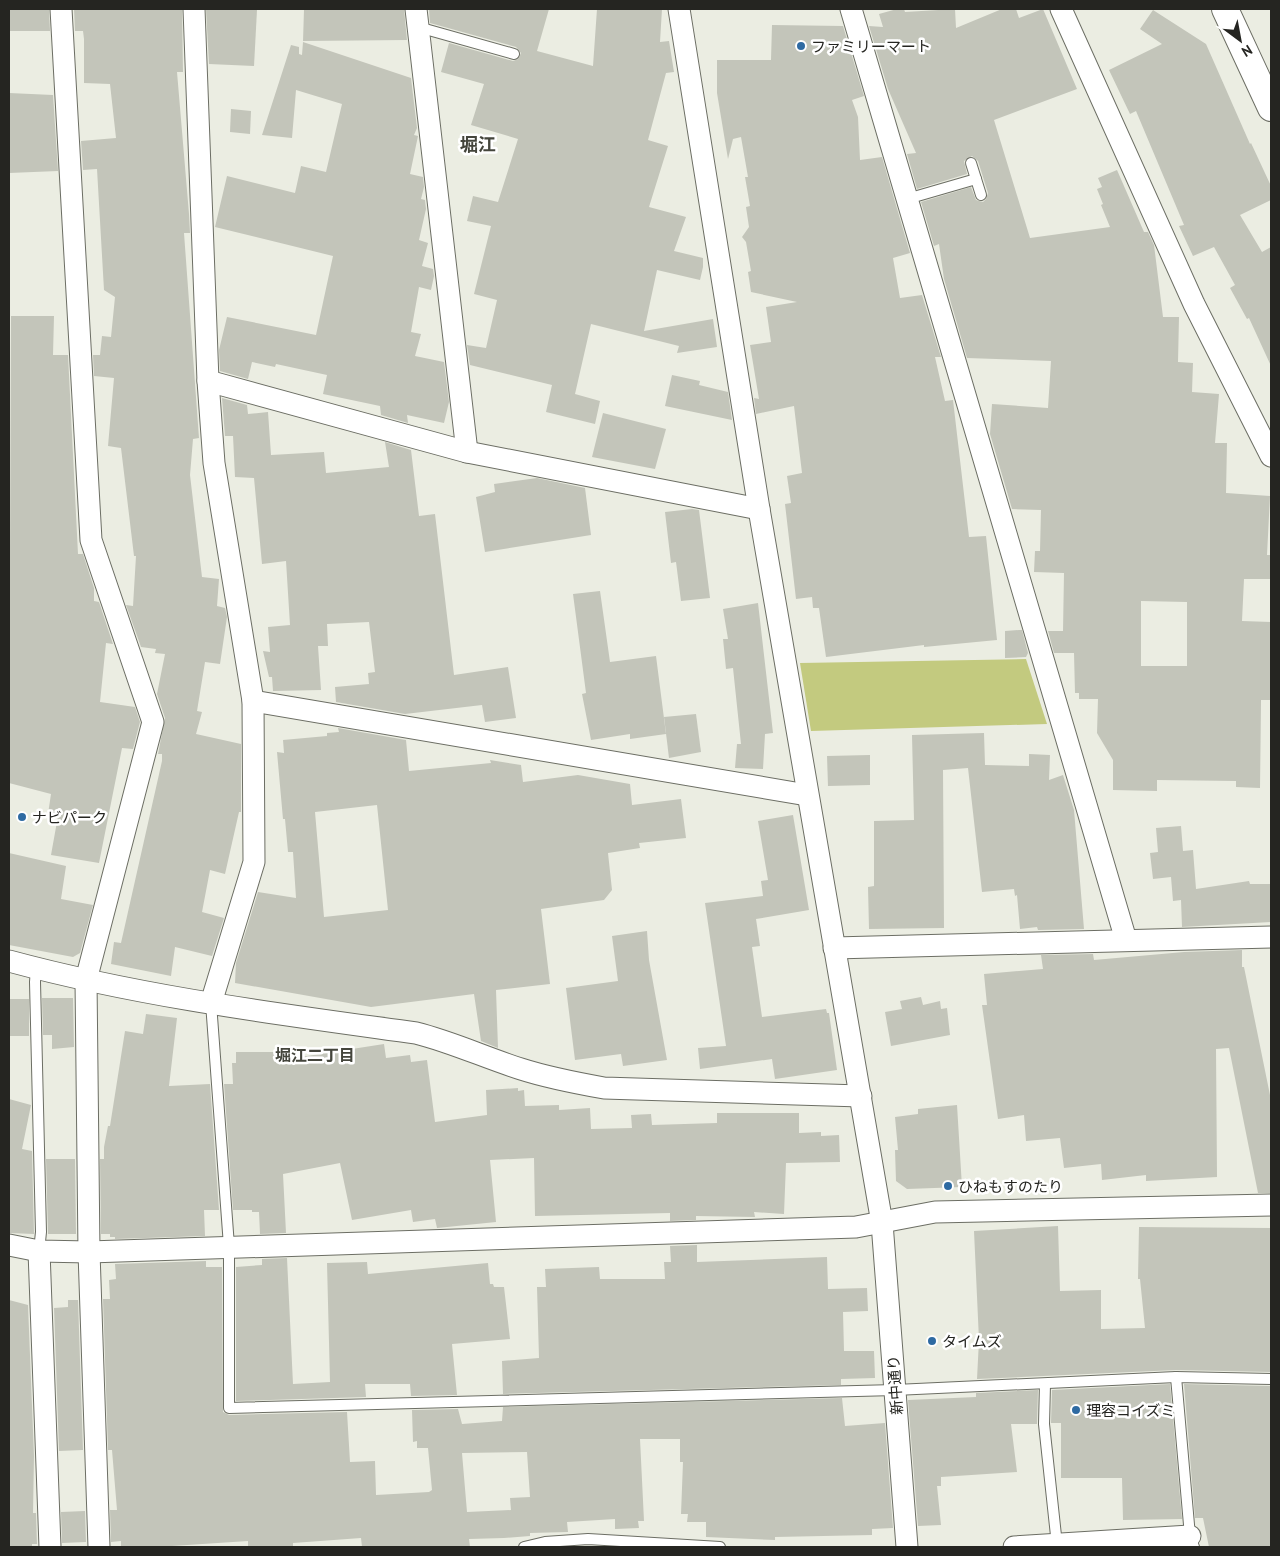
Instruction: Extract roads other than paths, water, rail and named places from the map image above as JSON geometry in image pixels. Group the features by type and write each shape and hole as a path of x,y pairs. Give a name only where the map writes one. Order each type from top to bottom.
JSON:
{"street":[{"path":"61,9 91,540 153,722 86,980 89,1252 99,1547"},
{"path":"194,9 208,381 214,463 253,700 254,862 212,1003"},
{"name":"新中通り","path":"680,9 759,509 882,1223 907,1547"},
{"path":"851,9 1126,940"},
{"path":"1061,9 1104,99 1194,304 1271,456"},
{"path":"1225,9 1271,108"},
{"path":"417,18 467,452"},
{"path":"208,381 467,452 759,509"},
{"path":"253,700 807,795"},
{"path":"834,948 1271,937"},
{"path":"9,961 86,980 212,1003 416,1033 439,1039 521,1069 571,1082 604,1088 861,1096"},
{"path":"9,1245 39,1251 89,1252 229,1246 426,1242 856,1227 935,1212 1271,1205"},
{"path":"39,1251 50,1547"},
{"path":"1014,1547 1192,1542"}],"lane":[{"path":"417,18 514,54"},
{"path":"971,164 981,195"},
{"path":"907,199 976,179"},
{"path":"36,968 41,1232 39,1251"},
{"path":"212,1003 229,1246 229,1408 895,1390 1176,1377 1271,1379"},
{"path":"1176,1377 1192,1542"},
{"path":"1046,1384 1044,1424 1057,1545"},
{"path":"524,1547 545,1542 588,1539 720,1547"}],"place":[{"name":"ファミリーマート","path":"801,46"},
{"name":"ナビパーク","path":"22,817"},
{"name":"ひねもすのたり","path":"948,1186"},
{"name":"タイムズ","path":"932,1341"},
{"name":"理容コイズミ","path":"1076,1410"}],"district":[{"name":"堀江","path":"478,144"},
{"name":"堀江二丁目","path":"315,1055"}]}
